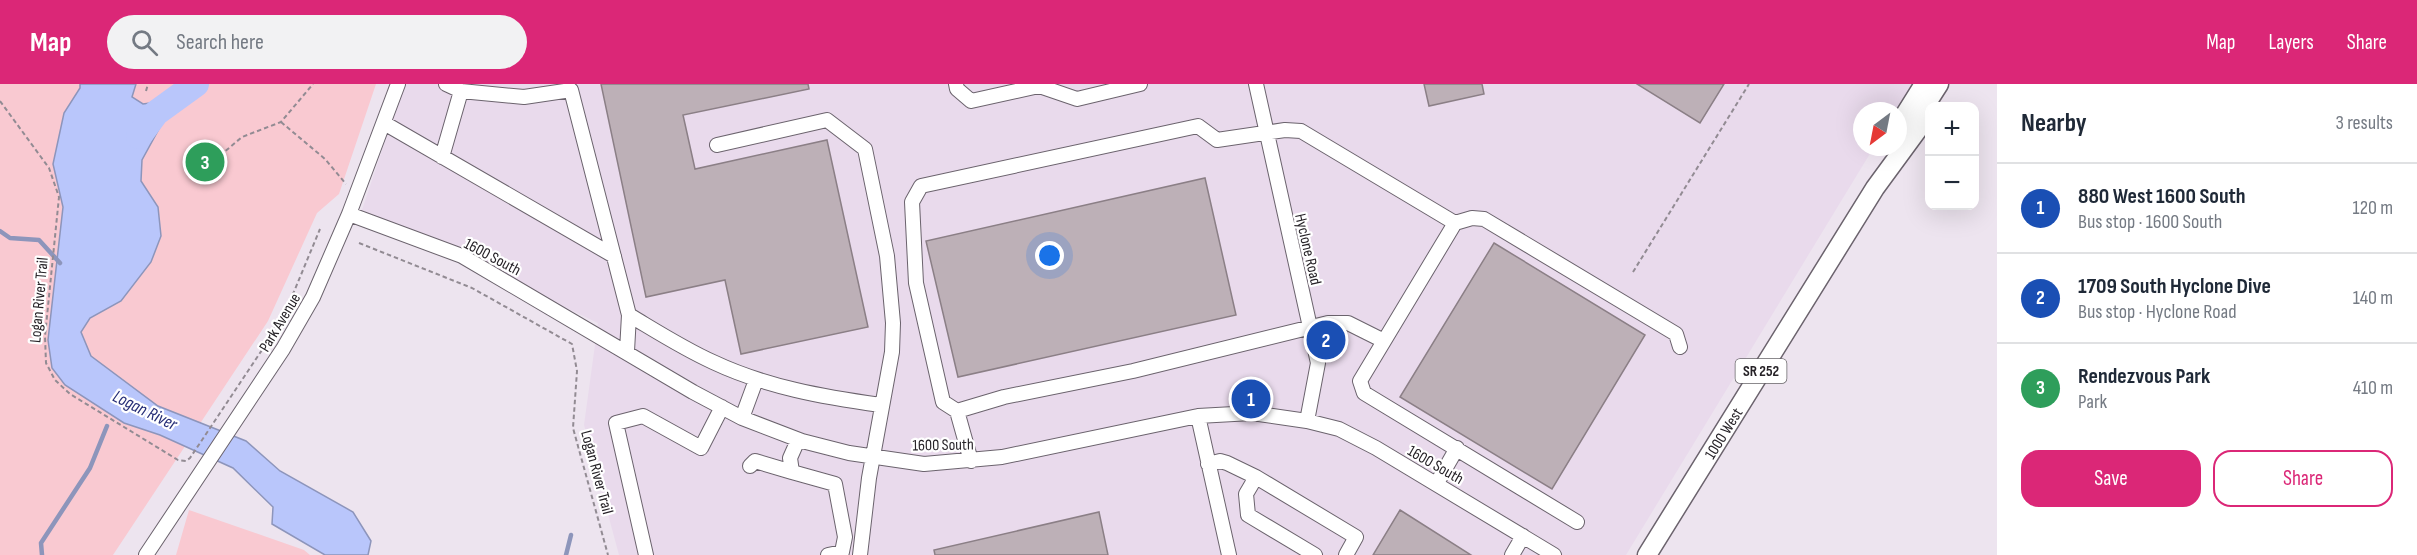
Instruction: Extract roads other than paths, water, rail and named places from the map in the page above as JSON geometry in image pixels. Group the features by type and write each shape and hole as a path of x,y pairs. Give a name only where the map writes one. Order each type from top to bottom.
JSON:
{"main road":[{"name":"1000 West","path":"1907,111 1924,84"},
{"name":"SR 252","path":"1907,133 1939,84"},
{"path":"1937,102 1948,84"},
{"name":"1000 West","path":"1907,134 1925,117"},
{"name":"1000 West","path":"1647,555 1875,188 1891,156"}],"street":[{"name":"Park Avenue","path":"146,555 283,349 313,297 349,214 398,84"},
{"path":"446,84 461,91 524,97 572,90 628,315 627,351"},
{"path":"956,84 957,89 971,101 1040,86 1077,99 1140,84"},
{"name":"Hyclone Road","path":"1256,84 1318,363 1307,420"},
{"path":"442,157 461,91"},
{"path":"717,145 826,120 865,149 887,256 893,323 892,352 881,405 860,555"},
{"path":"384,123 614,256"},
{"path":"971,461 957,411 943,402 915,283 912,202 921,186 1198,126 1217,140 1285,130 1301,130 1455,223"},
{"name":"1600 South","path":"349,214 462,256 742,418 798,440 924,464 1002,457 1198,416 1252,413 1307,420 1338,429 1437,483 1554,555"},
{"path":"1577,522 1364,393 1360,381 1455,223 1472,218 1484,219 1676,334 1680,347"},
{"path":"628,315 711,362 756,380 818,397 881,405"},
{"path":"957,411 1004,397 1133,370 1311,329 1328,323 1348,322 1384,342"},
{"path":"742,418 756,380"},
{"path":"646,555 616,423 643,416 700,448 722,407"},
{"path":"1198,416 1229,555"},
{"path":"792,472 790,458 798,440"},
{"path":"1437,483 1457,448"},
{"path":"750,466 755,460 835,484 845,537 842,552 828,555"},
{"path":"1208,464 1220,461 1256,477 1356,537 1346,555"},
{"path":"1256,477 1246,494 1248,515 1315,555"},
{"path":"1512,555 1523,536"}],"water":[{"name":"Logan River","path":"80,84 136,84 132,97 143,104 157,102 166,116 142,160 141,181 158,207 161,236 151,262 121,301 90,318 81,332 91,356 158,406 246,441 280,471 353,512 371,541 368,555 325,555 272,524 273,507 233,468 160,435 124,423 65,385 52,368 48,340 63,207 53,164 64,113 80,88"}],"waterway":[{"path":"139,136 156,113 196,84"},
{"path":"0,231 10,238 39,240 60,263"},
{"path":"42,555 41,543 90,468 107,426"},
{"path":"566,555 571,535"}],"place":[{"name":"Rendezvous Park","path":"205,162"},
{"name":"1709 South Hyclone Dive","path":"1326,340"},
{"name":"880 West 1600 South","path":"1251,399"}]}
